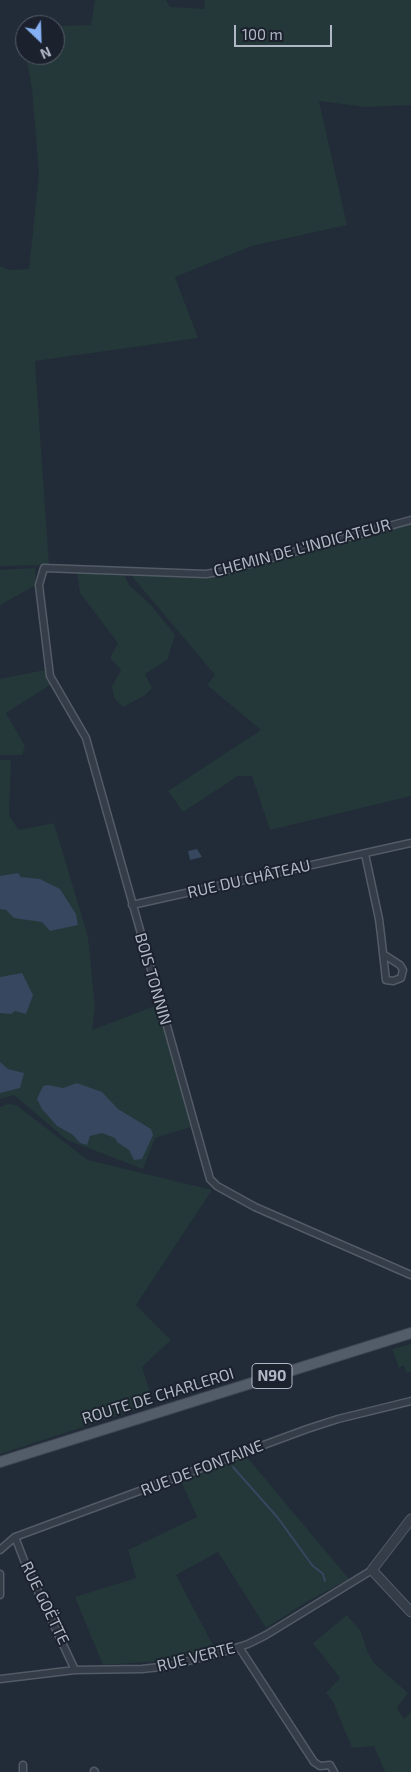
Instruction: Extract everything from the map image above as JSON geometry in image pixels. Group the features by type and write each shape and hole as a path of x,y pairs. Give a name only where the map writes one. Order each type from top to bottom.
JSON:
{"main road":[{"name":"ROUTE DE CHARLEROI","path":"0,1462 411,1333"}],"street":[{"name":"CHEMIN DE L'INDICATEUR","path":"44,568 214,573 411,520"},
{"name":"BOIS TONNIN","path":"44,568 39,585 50,676 86,738 210,1179 217,1186 255,1207 411,1276"},
{"name":"RUE DU CHÂTEAU","path":"132,905 411,843"},
{"path":"365,854 379,919 383,954"},
{"name":"RUE DE FONTAINE","path":"0,1550 14,1536 324,1422 411,1401"},
{"path":"411,1519 372,1570 411,1612"},
{"name":"RUE GOËTTE","path":"14,1536 27,1568 76,1670"},
{"name":"RUE VERTE","path":"0,1679 76,1670 142,1669 168,1666 239,1647 266,1634 372,1570"},
{"path":"0,1574 0,1594"},
{"path":"239,1647 314,1762 320,1766 330,1765 334,1772"}],"shaded area":[{"path":"95,0 166,0 170,7 204,9 205,0 411,0 411,105 365,107 319,101 347,225 252,246 175,277 198,338 35,361 49,565 0,566 0,266 10,270 29,269 39,174 32,89 28,65 65,65 65,26 91,25"},
{"path":"411,522 411,796 270,830 252,776 238,776 183,812 168,791 261,730 207,685 215,675 130,574 216,576"},
{"path":"35,568 36,585 0,605 0,570"},
{"path":"77,572 124,574 129,585 151,605 175,635 167,660 145,674 152,688 144,696 123,707 114,698 112,686 121,670 110,658 118,643 80,593"},
{"path":"45,670 50,685 6,713 25,746 22,755 0,755 0,679"},
{"path":"0,760 11,760 9,816 19,830 54,823 88,937 95,1007 92,1030 157,1005 191,1127 155,1138 143,1169 67,1140 14,1095 0,1099"},
{"path":"8,1104 16,1105 88,1160 212,1190 136,1305 171,1340 142,1367 154,1404 0,1454 0,1107"},
{"path":"411,1344 411,1372 406,1373 404,1365 399,1368 392,1349"},
{"path":"246,1456 349,1579 308,1601 266,1628 218,1552 176,1575 215,1649 160,1661 103,1665 75,1597 136,1578 128,1550 197,1517 181,1481"},
{"path":"347,1615 360,1630 368,1653 375,1664 408,1693 397,1708 404,1719 411,1712 411,1772 385,1772 374,1746 352,1748 333,1702 326,1693 340,1678 313,1643"}],"water":[{"path":"197,849 202,857 190,860 188,851"},
{"path":"18,873 21,877 40,879 60,889 76,914 78,925 50,931 42,922 14,918 6,910 0,909 0,876"},
{"path":"22,973 33,995 26,1014 15,1011 11,1014 0,1013 0,977"},
{"path":"0,1062 8,1069 24,1073 20,1088 0,1093"},
{"path":"77,1083 102,1092 118,1109 151,1129 153,1135 142,1159 134,1160 129,1150 117,1142 115,1138 102,1133 90,1136 87,1145 80,1143 73,1135 57,1126 42,1109 37,1099 43,1086 63,1088"}],"waterway":[{"path":"233,1467 278,1518 312,1565 323,1574 325,1581"}]}
